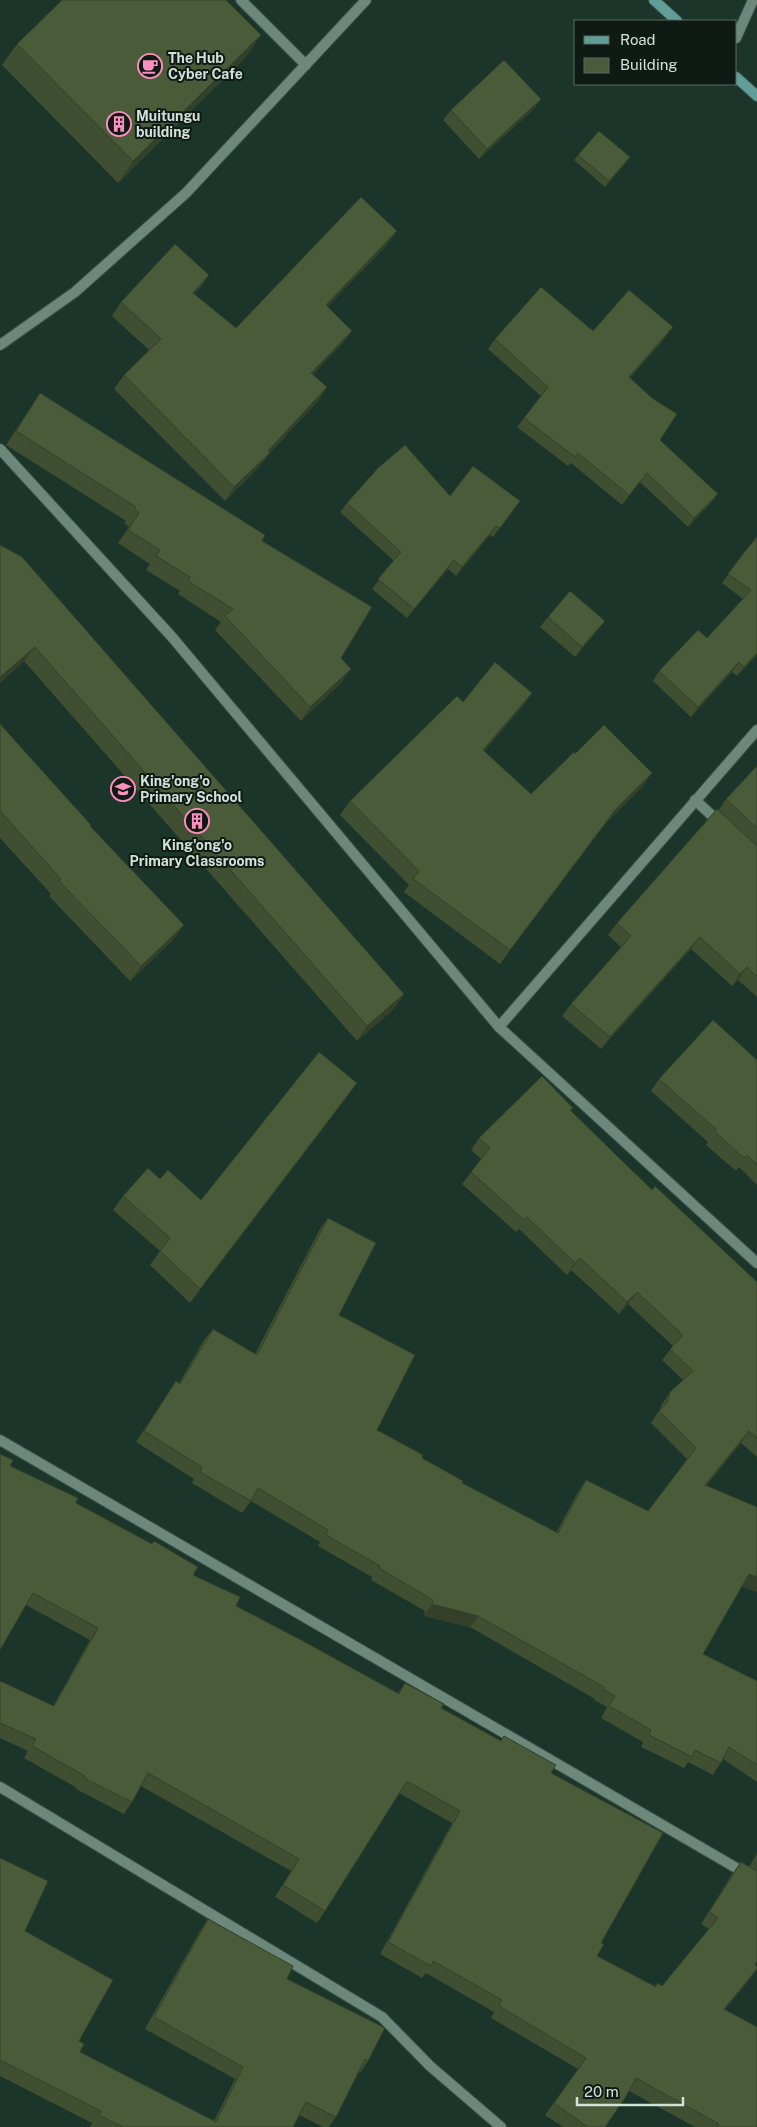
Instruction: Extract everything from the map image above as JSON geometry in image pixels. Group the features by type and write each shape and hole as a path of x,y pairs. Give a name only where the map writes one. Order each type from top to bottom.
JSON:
{"main road":[{"path":"654,0 676,20"},
{"path":"737,78 757,96"}],"street":[{"path":"241,0 306,65"},
{"path":"0,345 75,292 186,193 366,0"},
{"path":"737,36 753,0"},
{"path":"0,449 172,637 499,1027 757,1263"},
{"path":"499,1027 757,730"},
{"path":"695,800 730,831"},
{"path":"0,1440 757,1880"},
{"path":"0,1787 382,2017 430,2066 501,2127"}],"building":[{"name":"Muitungu building","path":"62,0 226,0 261,35 133,161 17,44"},
{"path":"504,60 541,99 487,149 451,110"},
{"path":"599,131 630,157 609,181 578,155"},
{"path":"361,197 397,231 326,305 352,331 311,373 327,387 268,451 270,453 234,487 124,375 161,339 121,302 175,244 209,275 193,293 236,328"},
{"path":"541,287 593,331 629,290 673,327 629,377 652,398 677,414 660,440 718,494 694,518 647,473 629,495 578,453 575,457 524,418 548,387 495,339"},
{"path":"40,393 265,535 262,541 372,607 341,658 351,669 310,707 225,616 233,609 188,581 190,577 156,556 160,550 128,530 139,513 134,509 136,507 16,431"},
{"path":"405,445 450,496 473,466 520,501 500,528 496,526 462,567 454,560 414,609 378,579 401,552 347,503 378,468"},
{"path":"757,537 757,653 744,667 739,662 698,707 659,671 698,630 707,638 751,590 728,574"},
{"name":"King'ong'o Primary Classrooms","path":"0,545 22,557 404,994 367,1026 35,647 0,677"},
{"path":"570,591 605,621 582,647 548,617"},
{"path":"495,662 532,693 483,750 531,794 604,725 652,773 615,810 510,950 413,879 419,871 350,801 457,696 463,702"},
{"path":"0,724 90,826 184,925 141,966 59,881 61,879 0,811"},
{"path":"757,766 757,828 726,799"},
{"path":"717,809 757,846 757,977 747,967 740,974 700,937 610,1037 571,1004 631,936 617,923"},
{"path":"713,1020 757,1060 757,1165 747,1155 744,1158 715,1132 717,1130 659,1079"},
{"path":"319,1052 357,1083 200,1289 160,1251 170,1238 123,1196 148,1168 160,1179 168,1170 201,1200"},
{"path":"542,1076 573,1108 570,1110 652,1190 655,1186 757,1282 757,1438 749,1431 705,1485 757,1507 757,1577 749,1574 703,1654 757,1681 757,1765 729,1747 721,1763 695,1750 692,1757 649,1735 651,1730 609,1706 615,1696 603,1689 604,1687 478,1616 432,1604 433,1600 379,1568 380,1566 326,1535 328,1530 258,1488 251,1501 200,1472 202,1467 144,1431 176,1381 180,1384 213,1329 257,1355 328,1218 376,1243 339,1315 415,1355 377,1430 423,1455 422,1458 463,1481 462,1483 558,1533 586,1480 648,1511 696,1448 659,1411 667,1403 670,1392 693,1371 670,1349 683,1335 637,1292 627,1302 580,1258 575,1263 527,1217 524,1220 471,1172 490,1148 479,1138"},
{"path":"0,1454 13,1460 10,1466 78,1498 76,1503 152,1544 154,1541 198,1567 193,1575 240,1597 236,1606 399,1694 405,1683 444,1704 441,1708 501,1741 504,1736 556,1765 551,1773 663,1833 601,1943 604,1944 597,1956 656,1987 657,1983 662,1986 718,1918 709,1912 741,1862 757,1871 757,1961 755,1965 757,1969 724,2009 757,2027 757,2127 718,2127 719,2124 636,2078 605,2127 588,2127 554,2103 586,2058 499,2006 502,2000 433,1961 431,1966 388,1942 460,1811 407,1781 325,1911 283,1885 299,1859 148,1773 132,1802 84,1778 85,1776 32,1746 36,1739 0,1723 0,1681 54,1706 98,1628 33,1593 0,1650"},
{"path":"0,1858 48,1881 25,1931 113,1980 79,2041 84,2044 80,2052 216,2122 243,2067 154,2017 208,1919 293,1966 287,1979 385,2028 368,2061 365,2059 336,2117 306,2102 293,2127 123,2127 99,2115 101,2111 0,2060"}],"place":[{"name":"The Hub Cyber Cafe","path":"150,66"},
{"name":"Muitungu building","path":"119,124"},
{"name":"King'ong'o Primary School","path":"123,789"},
{"name":"King'ong'o Primary Classrooms","path":"197,821"}]}
